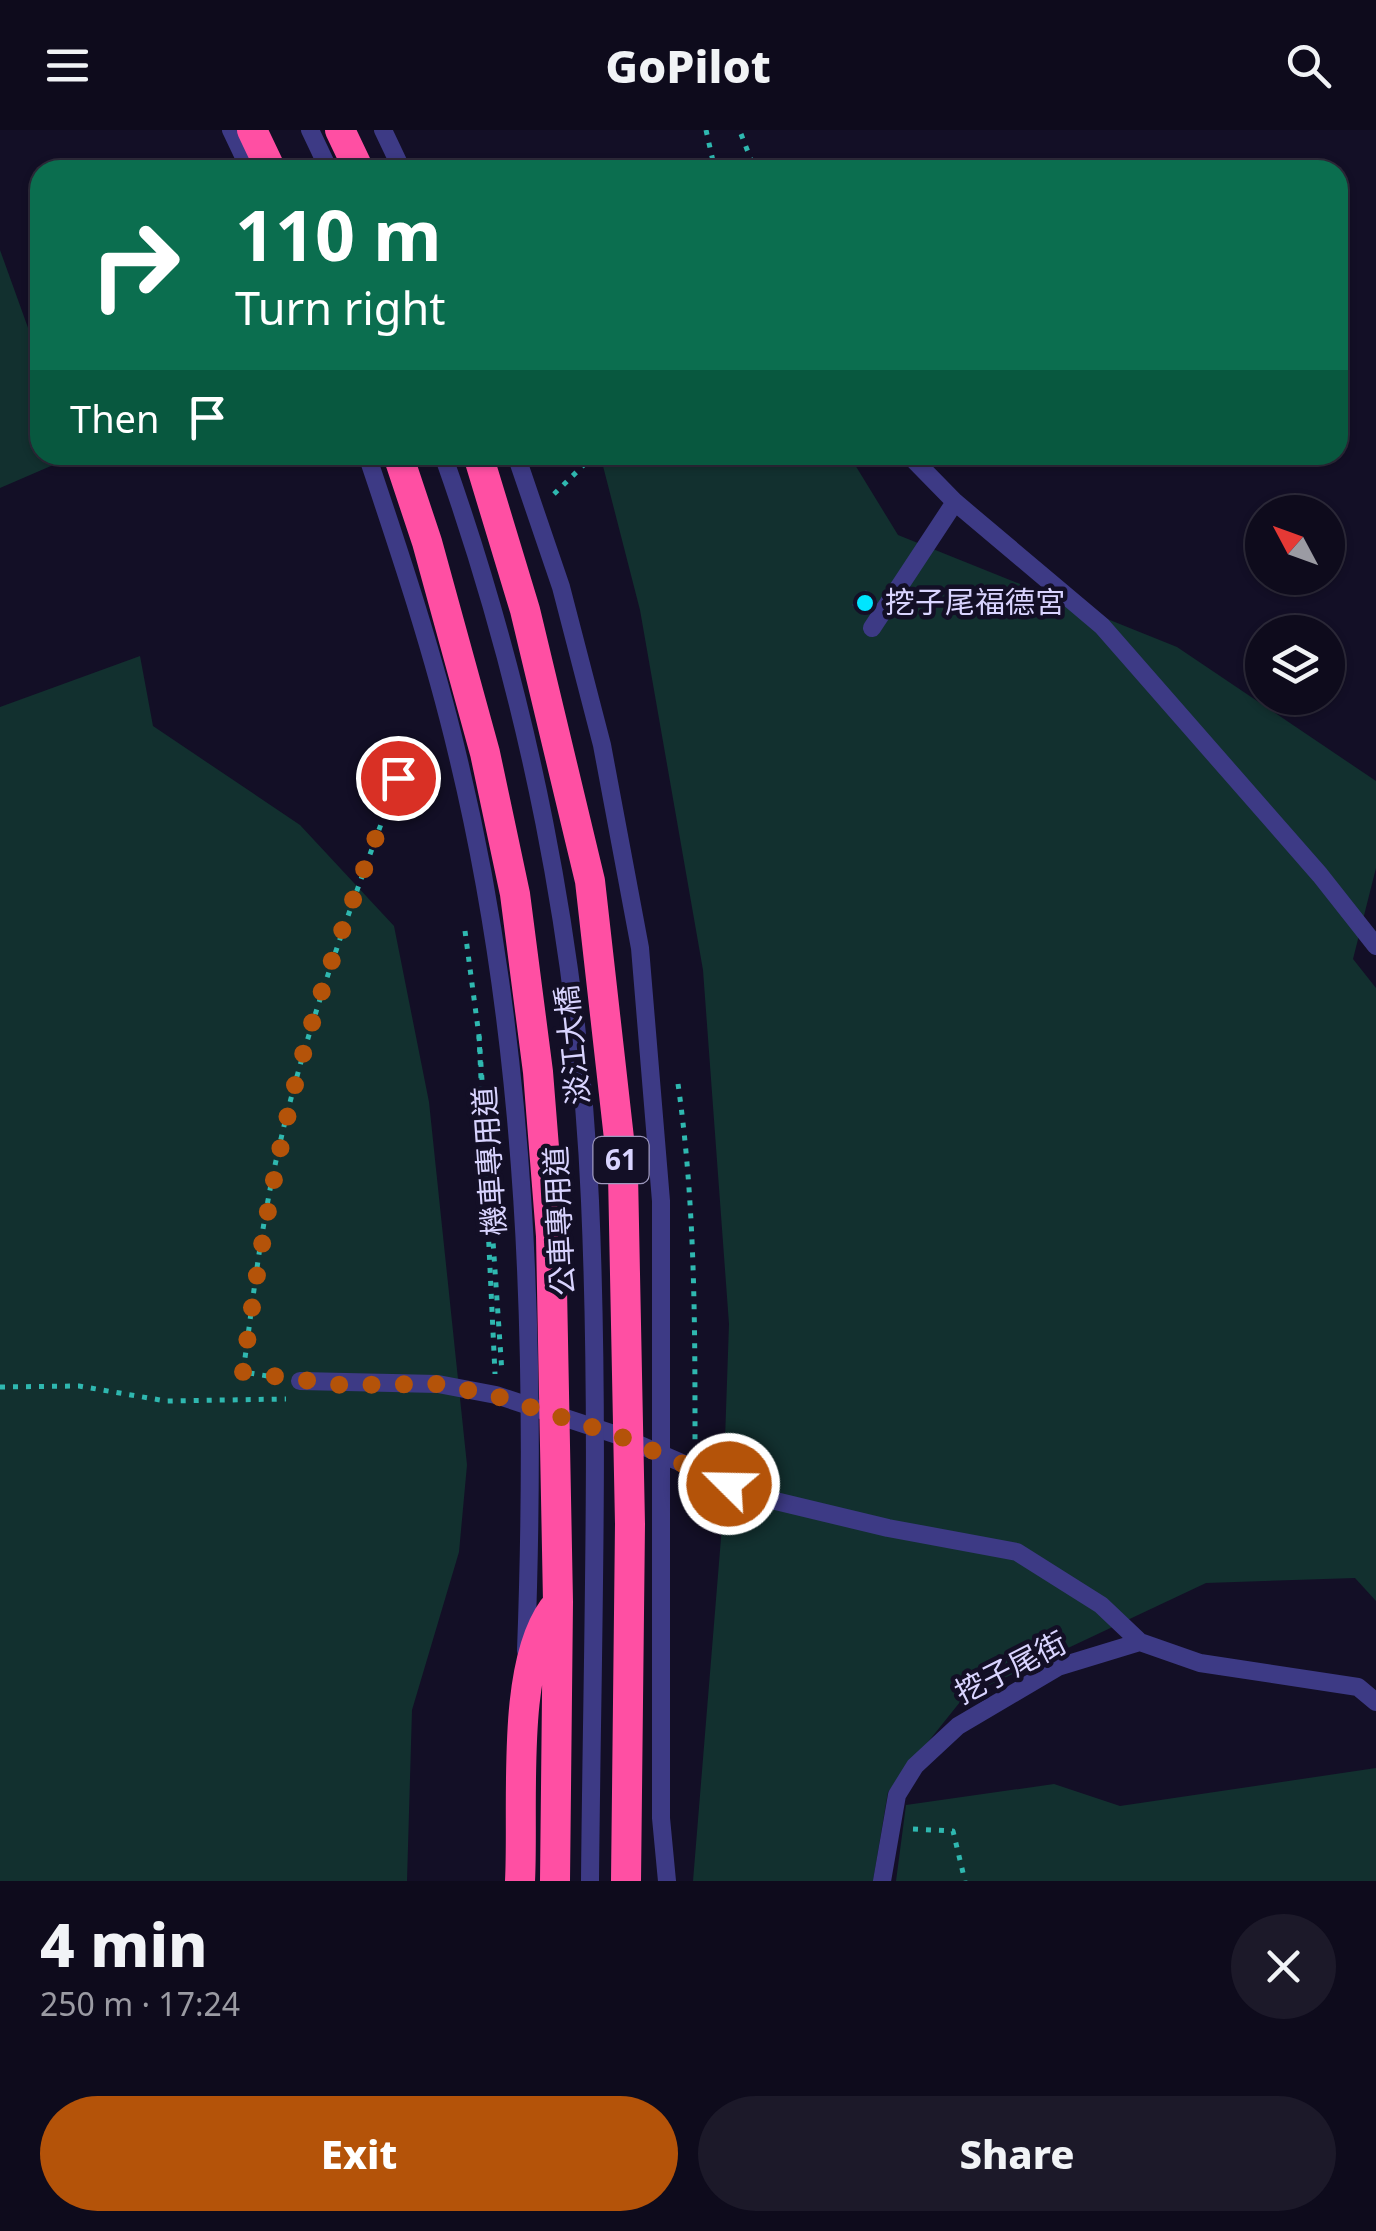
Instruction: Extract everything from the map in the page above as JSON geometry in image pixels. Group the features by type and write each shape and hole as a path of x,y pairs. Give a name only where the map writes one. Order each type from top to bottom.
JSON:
{"highway":[{"path":"252,130 267,160"},
{"path":"340,130 355,160"},
{"name":"淡江大橋","path":"401,465 427,542 485,753 515,894 538,1072 551,1236 558,1602 555,1881"},
{"name":"淡江大橋","path":"481,465 525,610 590,881 620,1154 630,1524 626,1881"},
{"path":"518,1881 526,1686 542,1624 558,1602"}],"lane":[{"path":"230,130 245,160"},
{"path":"310,130 324,160"},
{"path":"383,130 397,160"},
{"name":"機車專用道","path":"371,465 409,580 457,753 488,906 512,1078 524,1243 532,1489 518,1881"},
{"name":"公車專用道","path":"446,465 502,637 538,786 570,986 591,1235 596,1499 590,1881"},
{"path":"519,465 561,587 602,745 640,948 660,1201 664,1510 660,1818 667,1881"},
{"path":"918,465 955,502 1102,626 1320,875 1376,946"},
{"path":"872,628 955,502"},
{"path":"300,1381 438,1384 496,1396 617,1435 763,1498 888,1528 1017,1552 1102,1605 1140,1642 1200,1664 1358,1686 1376,1702"},
{"name":"挖子尾街","path":"882,1881 888,1828 897,1796 915,1766 958,1726 1058,1667 1140,1642"}],"path":[{"path":"706,130 713,160"},
{"path":"741,134 751,160"},
{"path":"300,1381 243,1372 263,1226 297,1077 344,925 398,778"},
{"path":"464,924 479,1036 502,1375"},
{"path":"479,1036 496,1396"},
{"path":"687,1146 695,1469"},
{"path":"0,1386 79,1386 166,1401 293,1400"},
{"path":"888,1828 953,1831 965,1881"}],"green space":[{"path":"0,250 30,333 30,465 53,465 0,488"},
{"path":"604,465 855,465 898,535 1177,647 1245,693 1245,715 1278,715 1376,781 1376,868 1353,959 1376,988 1376,1601 1355,1578 1206,1583 964,1697 888,1792 873,1881 693,1881 722,1526 729,1324 703,970 640,610"},
{"path":"140,656 153,726 300,825 394,926 429,1102 467,1465 459,1552 412,1710 407,1881 0,1881 0,707"},
{"path":"1376,1768 1376,1881 896,1881 906,1805 1054,1784 1120,1806"}],"building":[{"name":"挖子尾福德宮","path":"866,592 875,600 863,613 854,605"}],"place":[{"name":"挖子尾福德宮","path":"865,603"}],"route":[{"path":"398,778 344,925 297,1077 263,1226 243,1372 342,1385 438,1384 510,1399 549,1416 617,1435 729,1484"}]}
